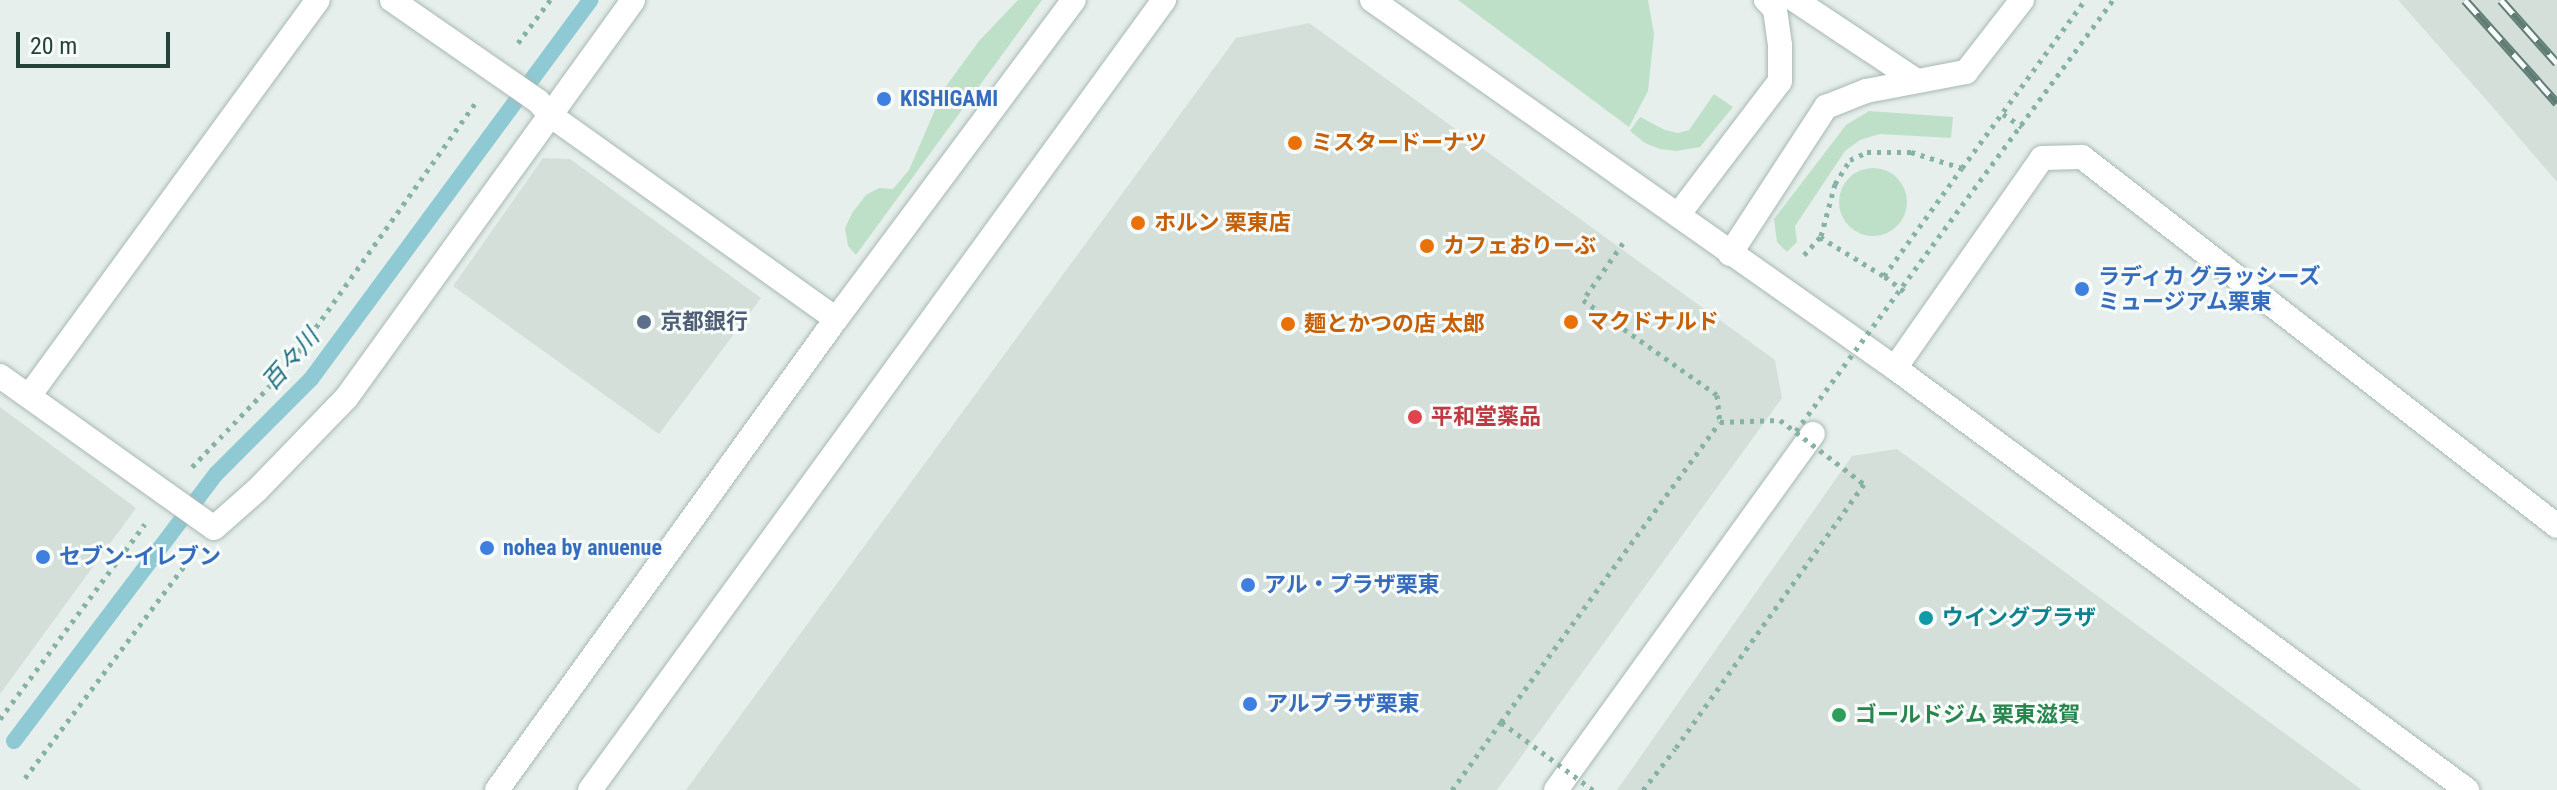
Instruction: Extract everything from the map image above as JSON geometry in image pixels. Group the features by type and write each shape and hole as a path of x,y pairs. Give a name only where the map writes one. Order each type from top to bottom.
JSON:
{"street":[{"path":"29,396 318,0"},
{"path":"392,0 836,319"},
{"path":"0,376 209,524 257,490 347,397 544,108 633,0"},
{"path":"497,790 836,319 1074,0"},
{"path":"590,790 1164,0"},
{"path":"1372,0 1895,368 2467,790"},
{"path":"1678,215 1780,81 1780,45 1775,9 1766,0"},
{"path":"1795,0 1914,79"},
{"path":"1730,254 1826,107 1866,91 1914,79 1966,72 2022,0"},
{"path":"1895,368 2042,158 2082,157 2557,526"},
{"path":"1556,790 1804,432"}],"path":[{"path":"0,719 174,498 287,368 502,77 550,0"},
{"path":"1884,276 2085,0"},
{"path":"1804,432 2113,0"},
{"path":"1804,255 1821,236 1835,184 1850,160 1867,152 1911,152 1962,168"},
{"path":"1821,236 1884,276 1934,314"},
{"path":"1452,790 1720,422 1717,395 1583,300 1623,243"},
{"path":"1643,790 1864,484 1804,432 1780,420 1720,422"},
{"path":"25,778 209,524"},
{"path":"1501,722 1593,790"}],"shaded area":[{"path":"2398,0 2557,0 2557,182 2497,112"},
{"name":"アル・プラザ栗東","path":"1309,23 1775,360 1782,398 1497,790 686,790 1236,38"},
{"path":"543,158 570,159 761,298 659,434 453,286"},
{"path":"0,407 136,508 0,694"},
{"name":"ウイングプラザ","path":"1897,449 2362,790 1617,790 1852,456"}],"green space":[{"path":"1018,0 1042,0 856,255 848,246 845,228 852,213 866,195 879,188 893,189 909,170 944,89 979,41"},
{"path":"1458,0 1648,0 1654,34 1648,91 1629,127"},
{"path":"1714,94 1733,107 1700,147 1676,151 1660,149 1645,143 1630,131 1640,117 1665,130 1678,133 1689,130"},
{"path":"1869,111 1953,117 1951,138 1880,134 1860,140 1845,151 1795,226 1797,242 1787,252 1777,242 1774,219 1846,125"},
{"path":"1873,168 1897,178 1907,202 1897,226 1873,236 1849,226 1839,202 1849,178"}],"waterway":[{"name":"百々川","path":"14,741 217,473 311,379 590,0"}],"railway":[{"path":"2465,0 2557,103"},
{"path":"2501,0 2557,63"}],"place":[{"name":"KISHIGAMI","path":"884,99"},
{"name":"ミスタードーナツ","path":"1295,143"},
{"name":"ホルン 栗東店","path":"1138,223"},
{"name":"カフェおりーぶ","path":"1427,246"},
{"name":"ラディカ グラッシーズ ミュージアム栗東","path":"2082,289"},
{"name":"京都銀行","path":"644,322"},
{"name":"マクドナルド","path":"1571,322"},
{"name":"麺とかつの店 太郎","path":"1288,324"},
{"name":"平和堂薬品","path":"1415,417"},
{"name":"nohea by anuenue","path":"487,548"},
{"name":"セブン-イレブン","path":"43,557"},
{"name":"アル・プラザ栗東","path":"1248,585"},
{"name":"ウイングプラザ","path":"1926,618"},
{"name":"アルプラザ栗東","path":"1250,704"},
{"name":"ゴールドジム 栗東滋賀","path":"1839,715"}]}
